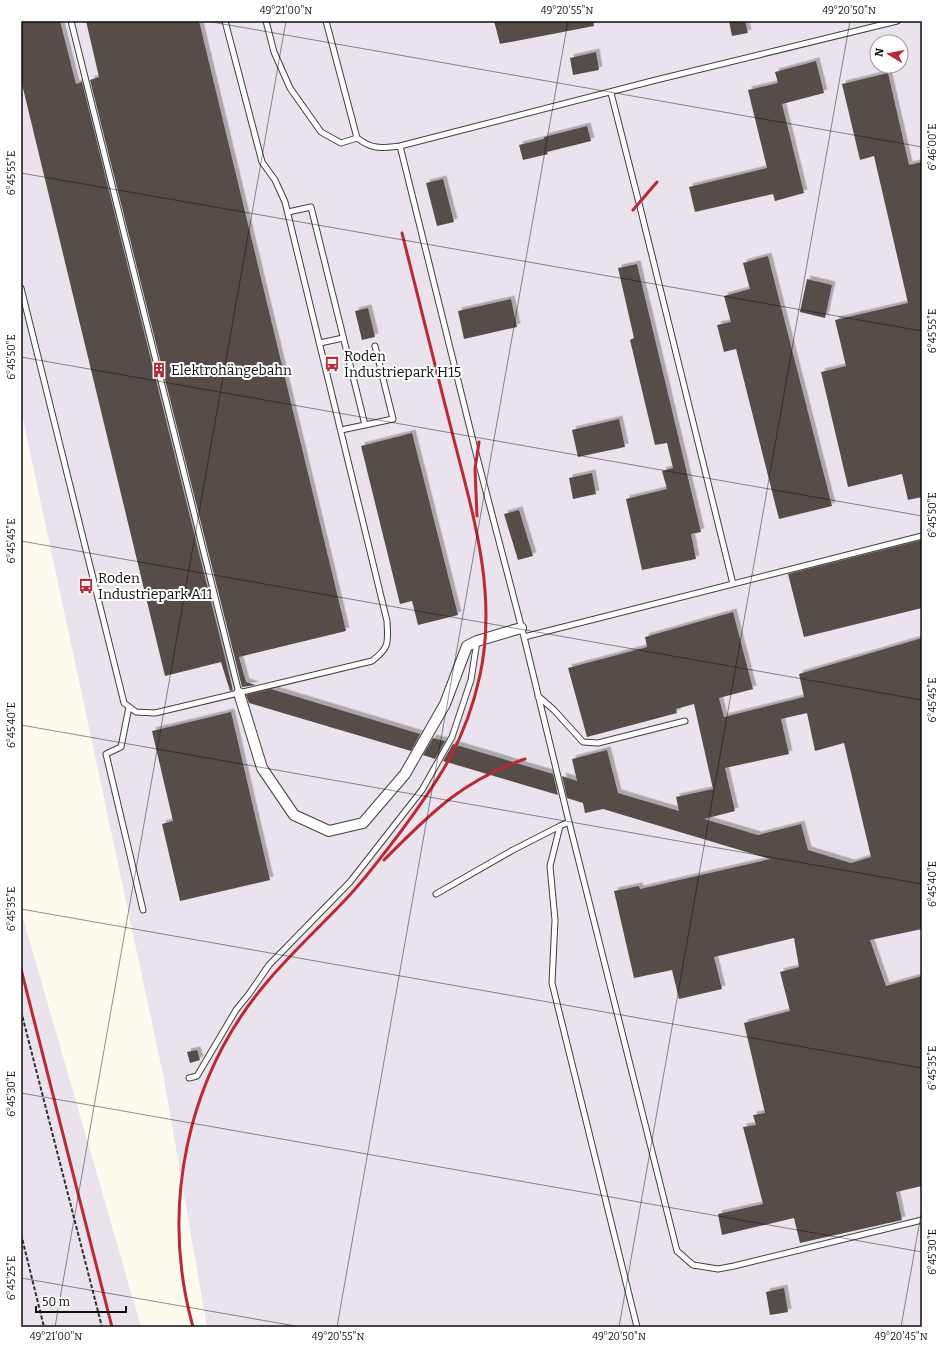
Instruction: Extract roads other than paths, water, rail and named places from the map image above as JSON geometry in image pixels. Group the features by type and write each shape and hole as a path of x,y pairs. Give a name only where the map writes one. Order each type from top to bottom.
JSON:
{"street":[{"path":"239,693 262,768 294,816 329,831 363,823 405,774 445,704 467,646 477,641 523,632"}],"lane":[{"path":"71,21 239,693"},
{"path":"21,288 124,703 136,712 155,713 372,661 384,652 388,641 387,621 288,212 275,180 262,162 225,21"},
{"path":"266,21 274,52 290,88 321,132 341,143 357,138"},
{"path":"326,21 357,138 366,145 381,148 400,146 611,93 663,78 897,21"},
{"path":"611,93 733,584"},
{"path":"400,146 677,1251 693,1265 718,1269 922,1220"},
{"path":"288,212 311,207 365,425"},
{"path":"320,343 343,338"},
{"path":"341,430 393,419 375,346"},
{"path":"523,632 733,584 922,536"},
{"path":"190,1078 197,1076 236,1010 269,966 350,882 422,790 452,737 470,680 477,641"},
{"path":"538,696 554,710 583,742 598,743 685,721"},
{"path":"129,708 121,747 106,754 143,910"},
{"path":"436,894 513,850 569,822"},
{"path":"560,826 550,866 555,920 552,983 637,1327"}],"railway":[{"path":"633,210 657,182"},
{"path":"193,1327 183,1282 179,1236 181,1191 187,1146 199,1102 217,1059 239,1019 267,982 360,884 427,796 459,740 474,699 480,675 485,644 486,613 480,552 467,492 402,233"},
{"path":"477,516 475,469 479,442"},
{"path":"384,860 416,828 448,800 483,777 525,759"},
{"path":"21,969 112,1327"}],"place":[{"name":"Roden Industriepark H15","path":"332,364"},
{"name":"Elektrohängebahn","path":"159,370"},
{"name":"Roden Industriepark A11","path":"86,586"}]}
